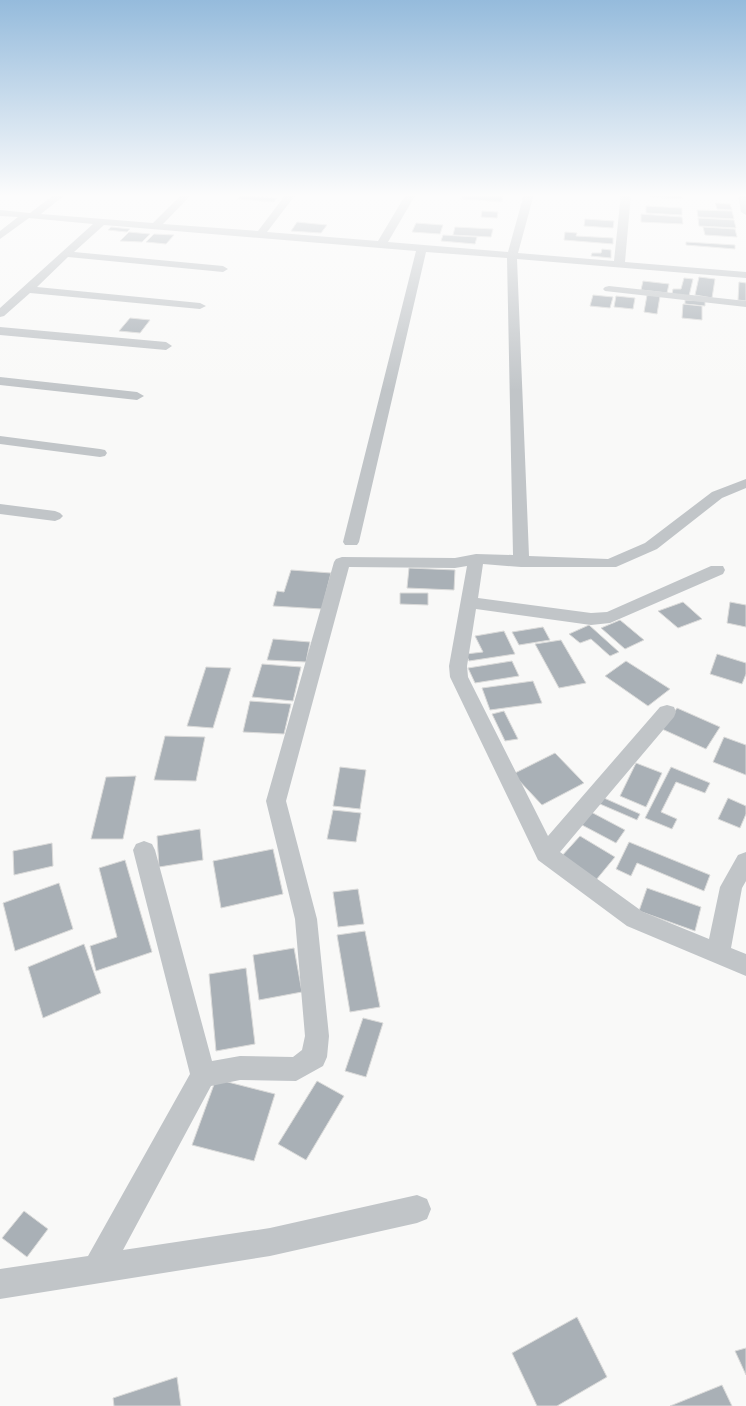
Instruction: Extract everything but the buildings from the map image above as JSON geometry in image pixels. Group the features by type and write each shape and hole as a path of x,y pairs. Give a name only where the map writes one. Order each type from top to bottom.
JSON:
{"street":[{"path":"0,314 59,260"},
{"path":"124,260 223,269"},
{"path":"351,542 419,260"},
{"path":"512,260 521,562"},
{"path":"567,260 746,275"},
{"path":"619,260 619,264"},
{"path":"28,289 200,306"},
{"path":"609,289 746,304"},
{"path":"0,331 166,346"},
{"path":"0,381 137,396"},
{"path":"0,440 100,453"},
{"path":"203,1075 240,1068 296,1069 314,1057 317,1036 306,919 276,802 342,562 455,563 476,559 610,564 651,546 717,495 746,483"},
{"path":"0,509 55,516"},
{"path":"476,559 458,666 459,677 546,854 635,919 746,965"},
{"path":"468,602 583,618 610,616 717,570"},
{"path":"546,854 666,712"},
{"path":"97,1269 203,1075 144,850"},
{"path":"718,954 731,887 746,861"},
{"path":"0,1284 270,1242 417,1209"}]}
